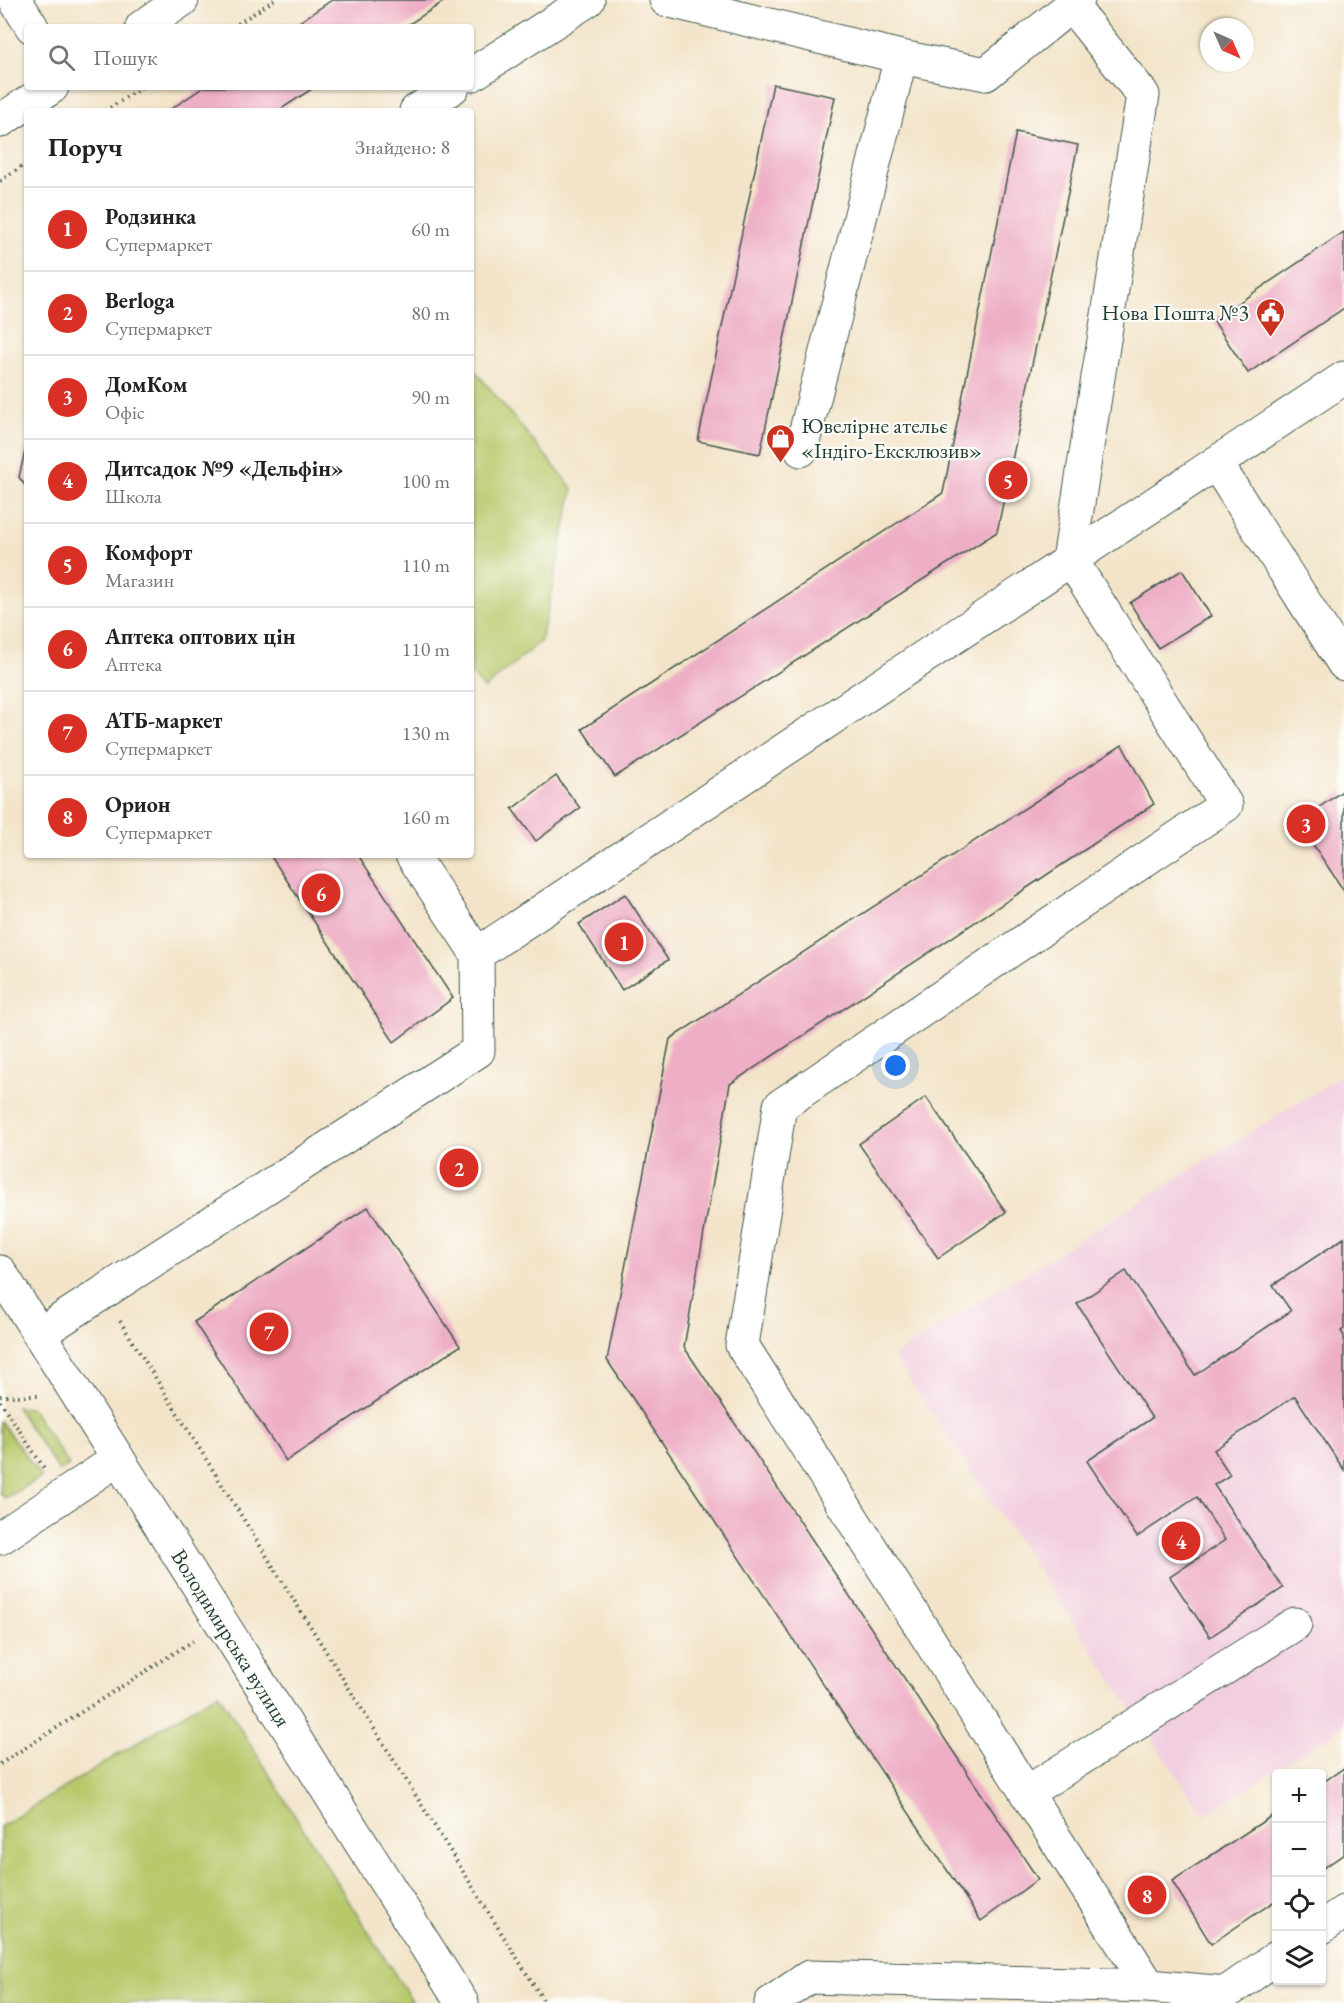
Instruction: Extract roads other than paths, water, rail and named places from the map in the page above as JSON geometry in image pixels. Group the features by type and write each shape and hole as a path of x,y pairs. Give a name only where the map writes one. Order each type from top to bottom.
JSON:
{"street":[{"path":"15,0 30,24"},
{"path":"147,24 183,0"},
{"path":"474,73 588,0"},
{"path":"666,0 901,57 986,74 1074,2 1143,95 1069,560"},
{"path":"801,450 901,57"},
{"path":"0,121 47,90"},
{"path":"421,108 448,90"},
{"path":"477,954 1344,378"},
{"path":"1216,463 1344,664"},
{"path":"1069,560 1077,569 1226,805 780,1106 742,1345 1149,1986"},
{"path":"39,1334 478,1051 477,954 414,858"},
{"name":"Володимирська вулиця","path":"0,1272 462,2003"},
{"path":"0,1538 118,1459"},
{"path":"1026,1793 1295,1624"},
{"path":"1326,1924 1344,1912"},
{"path":"771,2003 809,1977 1149,1986 1225,1998 1272,1961"}],"place":[{"name":"Нова Пошта №3","path":"1270,338"},
{"name":"Ювелірне ательє «Індіго-Ексклюзив»","path":"780,464"},
{"name":"Комфорт","path":"1008,480"},
{"name":"ДомКом","path":"1306,824"},
{"name":"Аптека оптових цін","path":"321,893"},
{"name":"Родзинка","path":"624,942"},
{"name":"Berloga","path":"459,1168"},
{"name":"АТБ-маркет","path":"269,1332"},
{"name":"Дитсадок №9 «Дельфiн»","path":"1181,1541"},
{"name":"Орион","path":"1147,1895"}]}
